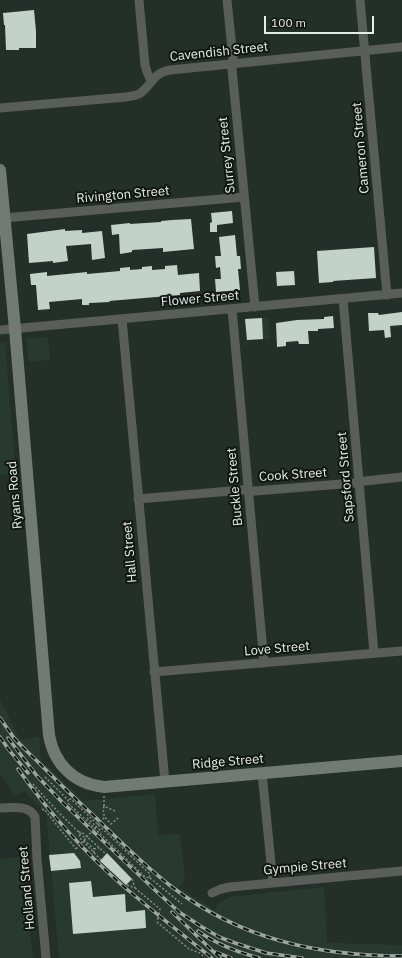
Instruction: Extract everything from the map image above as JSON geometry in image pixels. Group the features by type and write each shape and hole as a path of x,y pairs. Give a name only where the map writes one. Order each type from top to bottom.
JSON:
{"street":[{"path":"139,0 145,65 151,81"},
{"name":"Surrey Street","path":"227,0 254,307"},
{"name":"Cameron Street","path":"360,0 387,294"},
{"name":"Cavendish Street","path":"0,108 136,95 143,90 158,74 164,71 402,47"},
{"name":"Ryans Road","path":"0,170 15,329 49,735 52,749 62,767"},
{"name":"Rivington Street","path":"4,218 244,197"},
{"name":"Flower Street","path":"0,330 402,293"},
{"name":"Sapsford Street","path":"343,299 374,653"},
{"name":"Buckle Street","path":"232,309 264,663"},
{"name":"Hall Street","path":"122,319 164,782"},
{"name":"Cook Street","path":"138,499 360,482 402,477"},
{"name":"Love Street","path":"154,672 402,650"},
{"name":"Ridge Street","path":"62,767 78,779 88,784 98,786 118,786 402,761"},
{"path":"262,773 274,883"},
{"name":"Holland Street","path":"0,808 21,807 29,810 35,817 37,859 46,958"},
{"name":"Gympie Street","path":"212,893 230,887 402,871"}],"path":[{"path":"45,777 68,800 68,804 145,877 150,878 182,904"},
{"path":"33,784 59,813 83,836 94,849 94,853"},
{"path":"104,795 104,817 112,824 118,818"},
{"path":"68,800 71,799 105,831 149,873 150,878"},
{"path":"104,806 115,811"},
{"path":"43,810 76,848 104,817"},
{"path":"87,815 87,818 102,832"},
{"path":"79,832 83,833 106,854"},
{"path":"79,832 80,838 101,860"},
{"path":"94,849 99,848"},
{"path":"132,880 135,888"},
{"path":"127,885 135,888 160,910 157,922 189,949 200,953 205,958"}],"shaded area":[{"path":"268,317 270,339 246,341 245,319"},
{"path":"48,337 50,360 29,362 26,339"},
{"path":"0,343 5,343 16,474 0,475"},
{"path":"0,700 21,740 39,737 41,760 84,801 155,794 158,835 180,834 185,880 179,887 198,900 215,910 218,904 230,897 324,887 327,943 402,945 402,958 208,958 201,952 199,956 202,958 59,958 46,813 23,790 12,796 10,788 0,773"},
{"path":"22,857 33,958 0,958 0,859"}],"building":[{"path":"34,10 36,48 6,50 3,13"},
{"path":"232,211 233,223 217,225 217,232 210,232 210,223 212,222 211,213"},
{"path":"191,219 194,249 163,252 163,248 132,250 132,252 120,254 119,234 112,235 111,225"},
{"path":"65,229 65,231 82,230 82,233 102,231 105,258 92,260 91,244 66,246 68,261 53,263 53,261 29,263 27,234"},
{"path":"235,235 237,256 240,256 241,269 238,269 240,290 216,292 215,279 221,279 220,267 216,268 215,256 221,256 219,237"},
{"path":"374,247 376,278 319,283 317,251"},
{"path":"177,265 178,275 199,273 200,291 180,293 180,295 89,303 89,305 82,305 82,299 49,302 50,309 38,310 36,285 31,285 30,274 47,272 47,276 87,272 87,274 120,271 120,268 130,267 130,270 152,266 152,270 165,269 165,266"},
{"path":"294,271 295,285 277,286 276,272"},
{"path":"402,312 402,325 390,326 391,337 385,338 384,330 369,331 368,313 378,313 379,315"},
{"path":"333,316 334,328 308,331 309,344 299,344 298,341 286,342 286,346 277,347 276,323 297,320 324,319 324,317"},
{"path":"262,318 263,339 247,340 245,319"},
{"path":"74,853 80,861 81,868 51,871 49,855"},
{"path":"107,853 132,879 126,885 100,861"},
{"path":"91,881 93,897 125,894 126,912 145,910 146,928 73,934 69,883"}],"railway":[{"path":"0,718 14,738 131,852 161,879 198,905 225,920 253,932 281,941 340,953 402,956"},
{"path":"0,737 28,773"},
{"path":"8,738 37,776 62,802 179,912 219,937 235,943 266,953 302,958"},
{"path":"18,769 54,815 108,872 212,958"},
{"path":"172,912 220,958"},
{"path":"198,931 227,947 259,958"},
{"path":"216,952 231,958"}]}
